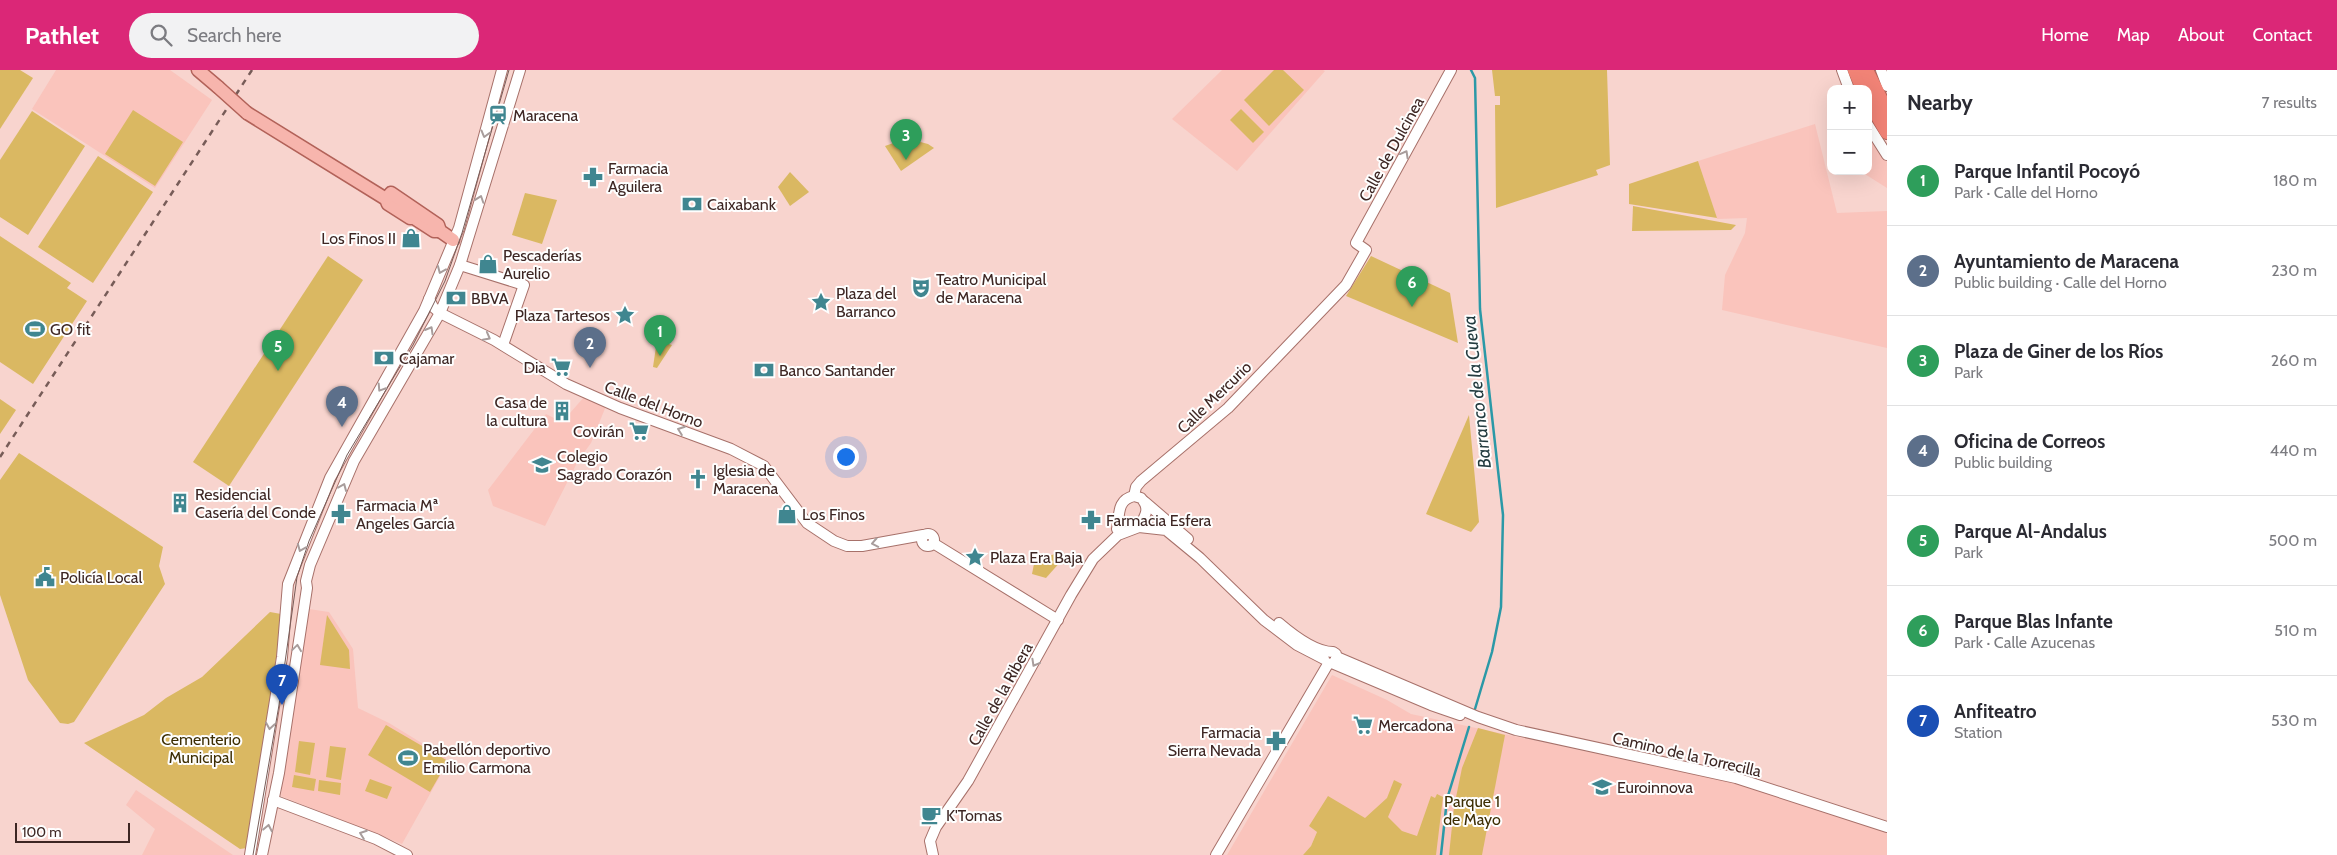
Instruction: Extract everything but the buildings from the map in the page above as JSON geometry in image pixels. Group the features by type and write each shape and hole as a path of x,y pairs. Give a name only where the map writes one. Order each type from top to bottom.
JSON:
{"highway":[{"path":"1855,70 1861,85"},
{"path":"1866,70 1887,112"},
{"path":"1872,106 1887,132"}],"main road":[{"path":"198,70 247,113 386,199 391,193 434,232 440,231 453,240"}],"street":[{"path":"250,855 282,657 288,584 292,578 298,555 330,478 374,399 396,364 429,299 459,228 502,70"},
{"path":"262,855 286,734 308,586 306,581 310,565 354,461 440,312 460,265 520,70"},
{"name":"Calle de Dulcinea","path":"1366,250 1356,243 1451,70"},
{"path":"1842,70 1848,85"},
{"path":"1881,70 1887,86"},
{"path":"1871,130 1887,155"},
{"path":"453,240 466,246"},
{"path":"453,240 460,265"},
{"name":"Calle Mercurio","path":"1134,496 1141,481 1228,408 1313,317 1346,285 1366,250"},
{"path":"460,265 524,285 503,346"},
{"path":"429,299 440,312"},
{"name":"Calle del Horno","path":"440,312 503,346 566,384 620,408 727,447 764,466 807,523 834,541 847,546 862,546 923,535 921,541 924,546 930,546 933,543 1058,620"},
{"path":"1117,529 1120,508 1126,499 1134,496 1141,498 1145,502 1146,515 1137,525"},
{"name":"Camino de la Torrecilla","path":"1145,502 1268,614 1330,660"},
{"path":"1120,508 1124,519 1137,525 1174,527"},
{"name":"Calle de la Ribera","path":"933,855 930,841 936,827 968,782 1093,559 1112,539 1137,525"},
{"name":"Calle de la Ribera","path":"1093,559 1096,548 1117,529 1137,525 1166,530 1200,558"},
{"name":"Camino de la Torrecilla","path":"1200,558 1264,620 1297,645 1431,705 1460,715 1478,717 1516,730 1736,778 1887,827"},
{"path":"292,578 299,577 306,581"},
{"path":"289,590 298,596 306,592"},
{"path":"1216,855 1330,660"},
{"path":"273,800 376,839 408,855"}],"shaded area":[{"path":"56,70 170,70 212,100 155,188 32,109"},
{"path":"1222,70 1325,71 1237,171 1172,119"},
{"path":"1815,124 1837,213 1887,211 1887,348 1722,310 1725,275 1745,233 1747,218 1717,219 1698,161"},
{"path":"1872,139 1887,162 1887,188 1866,175 1872,175"},
{"name":"Colegio Sagrado Corazón","path":"585,396 606,406 591,443 578,461 545,526 493,506 488,490 546,414 562,422"},
{"path":"309,609 329,612 353,649 358,708 389,723 446,758 437,774 440,776 402,844 281,796 289,724 301,667 298,666"},
{"path":"1332,675 1387,700 1411,714 1648,765 1736,781 1887,833 1887,855 1428,855 1309,826 1317,832 1311,846 1303,855 1227,855"},
{"path":"136,790 233,855 142,855 155,829 126,805"}],"green space":[{"path":"0,70 20,70 33,78 0,129"},
{"path":"1274,70 1283,70 1304,90 1269,126 1244,100"},
{"path":"1492,70 1607,70 1610,165 1596,170 1598,175 1496,208 1495,105 1500,105 1500,96 1495,96"},
{"path":"1241,109 1264,132 1253,143 1230,120"},
{"path":"133,110 183,142 155,186 105,154"},
{"path":"32,111 85,146 28,235 0,217 0,160"},
{"path":"913,140 928,144 934,148 901,171 885,146 899,141"},
{"path":"98,156 153,192 93,283 38,247"},
{"path":"1698,161 1717,218 1629,204 1629,184"},
{"path":"790,172 809,192 790,206 778,187"},
{"path":"525,193 557,200 542,244 512,235"},
{"path":"1633,206 1736,225 1731,230 1632,231"},
{"name":"GO fit","path":"0,236 71,283 67,288 87,301 33,384 0,362"},
{"path":"328,256 363,280 229,486 193,462"},
{"path":"1371,256 1450,293 1458,343 1346,296"},
{"path":"657,340 672,345 657,368 653,367"},
{"path":"0,399 16,410 0,434"},
{"path":"1469,415 1479,522 1471,532 1426,514"},
{"path":"19,453 163,547 159,566 165,584 74,722 68,724 60,723 28,680 0,595 0,480"},
{"path":"1056,553 1062,560 1046,578 1032,574 1034,564"},
{"name":"Cementerio Municipal","path":"270,612 281,614 279,639 247,848 240,849 84,743 144,715 166,698 202,677"},
{"path":"327,615 349,650 350,669 320,665"},
{"name":"Pabellón deportivo Emilio Carmona","path":"386,725 448,761 430,792 368,755"},
{"name":"Parque 1 de Mayo","path":"1478,728 1505,735 1482,855 1449,855 1454,807 1462,768"},
{"path":"299,741 315,743 310,775 295,772"},
{"path":"330,746 346,748 341,780 326,777"},
{"path":"294,775 316,779 314,791 292,787"},
{"path":"370,779 392,787 387,799 365,791"},
{"path":"319,780 341,783 340,795 318,791"},
{"path":"1394,780 1402,784 1388,817 1402,831 1417,836 1431,796 1435,798 1437,794 1443,797 1436,855 1303,855 1311,846 1317,832 1309,826 1328,796 1365,818 1387,798"}],"waterway":[{"name":"Barranco de la Cueva","path":"1471,70 1475,78 1480,309 1503,515 1501,607 1492,652 1475,709"},
{"name":"Barranco de la Cueva","path":"1441,855 1447,799 1469,727"}],"tram line":[{"path":"253,855 279,705 297,577 309,541 347,455 413,345 445,281 462,233 509,70"}],"railway":[{"path":"0,457 252,70"}],"place":[{"name":"Maracena","path":"498,115"},
{"name":"Plaza de Giner de los Ríos","path":"906,160"},
{"name":"Farmacia Aguilera","path":"593,177"},
{"name":"Caixabank","path":"692,204"},
{"name":"Los Finos II","path":"411,238"},
{"name":"Pescaderías Aurelio","path":"488,264"},
{"name":"Teatro Municipal de Maracena","path":"921,288"},
{"name":"BBVA","path":"456,298"},
{"name":"Plaza del Barranco","path":"821,302"},
{"name":"Parque Blas Infante","path":"1412,307"},
{"name":"Plaza Tartesos","path":"625,315"},
{"name":"GO fit","path":"35,329"},
{"name":"Parque Infantil Pocoyó","path":"660,356"},
{"name":"Cajamar","path":"384,358"},
{"name":"Dia","path":"561,367"},
{"name":"Ayuntamiento de Maracena","path":"590,368"},
{"name":"Banco Santander","path":"764,370"},
{"name":"Parque Al-Andalus","path":"278,371"},
{"name":"Casa de la cultura","path":"562,411"},
{"name":"Oficina de Correos","path":"342,427"},
{"name":"Covirán","path":"639,431"},
{"name":"Colegio Sagrado Corazón","path":"542,465"},
{"name":"Iglesia de Maracena","path":"698,479"},
{"name":"Residencial Casería del Conde","path":"180,503"},
{"name":"Farmacia Mª Angeles García","path":"341,514"},
{"name":"Los Finos","path":"787,514"},
{"name":"Farmacia Esfera","path":"1091,520"},
{"name":"Plaza Era Baja","path":"975,557"},
{"name":"Policía Local","path":"45,577"},
{"name":"Anfiteatro","path":"282,705"},
{"name":"Mercadona","path":"1363,725"},
{"name":"Farmacia Sierra Nevada","path":"1276,741"},
{"name":"Pabellón deportivo Emilio Carmona","path":"408,758"},
{"name":"Euroinnova","path":"1602,787"},
{"name":"K'Tomas","path":"931,815"}]}
